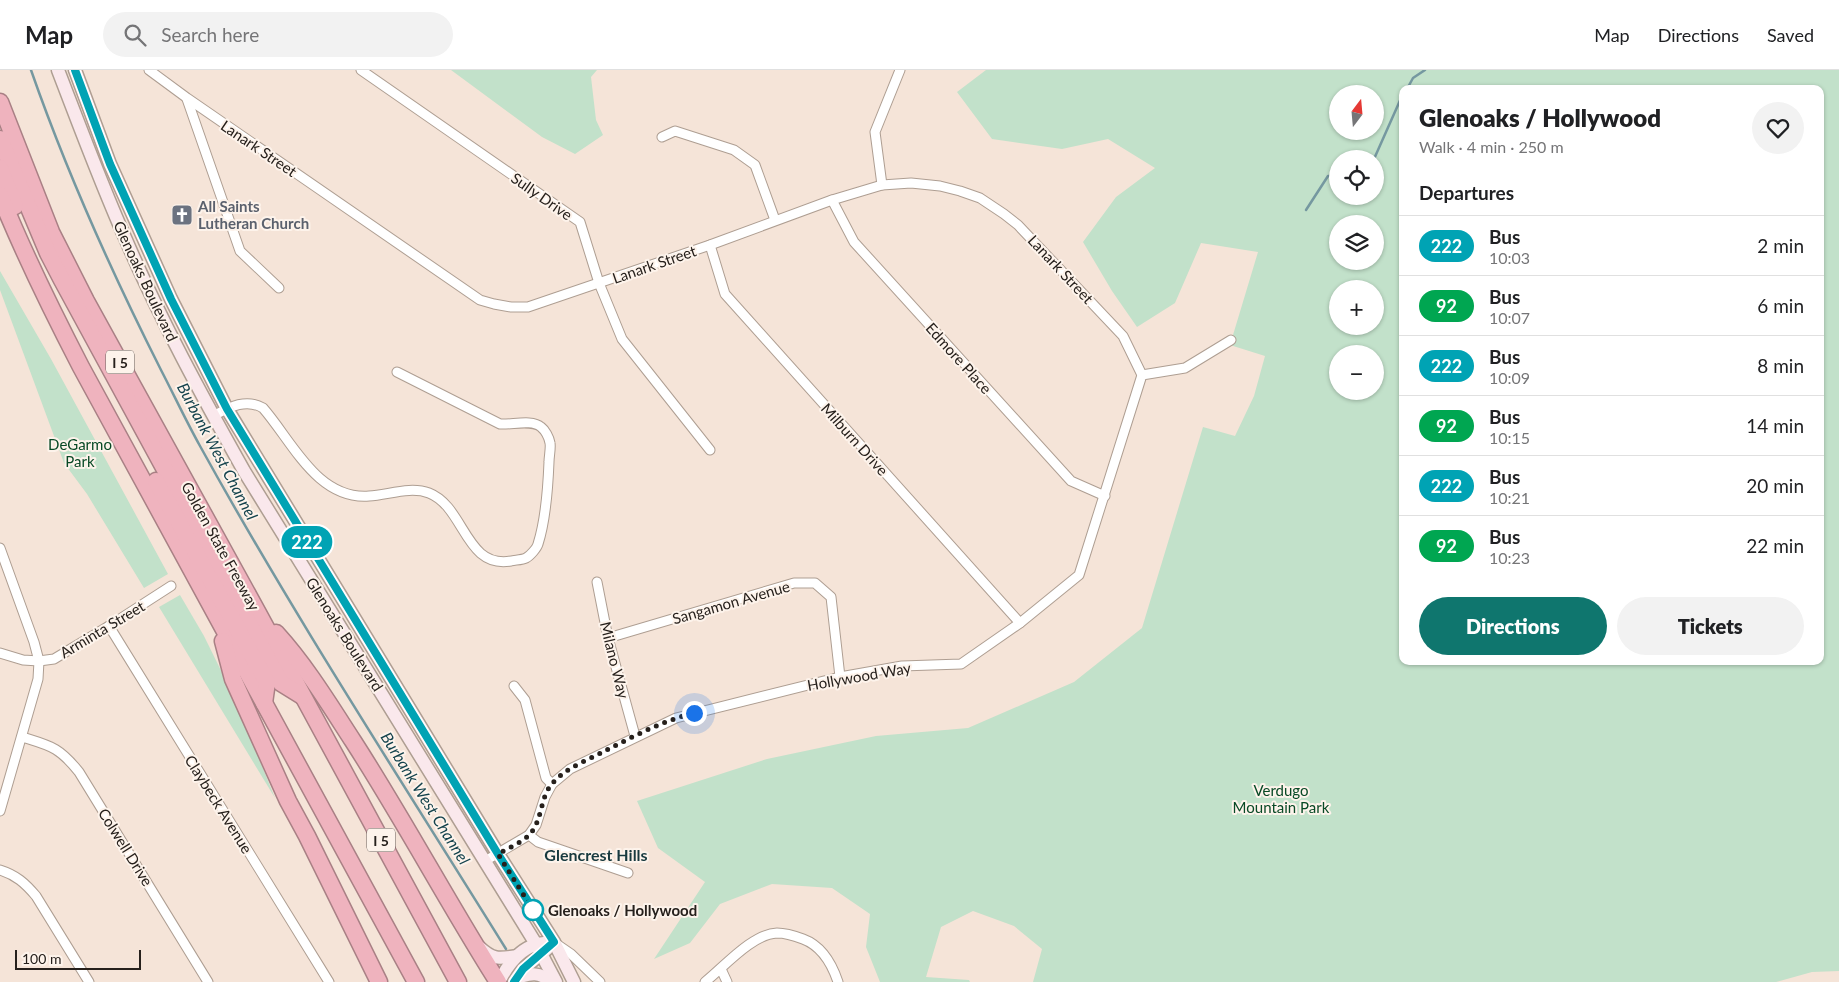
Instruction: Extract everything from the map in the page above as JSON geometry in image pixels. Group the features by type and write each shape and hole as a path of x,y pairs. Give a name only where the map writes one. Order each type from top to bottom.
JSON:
{"highway":[{"name":"Golden State Freeway","path":"0,102 51,232 82,293 458,982"},
{"path":"0,139 48,253 281,683 304,697"},
{"path":"0,168 43,269 75,333 267,682 264,702"},
{"name":"I 5","path":"0,196 18,241 48,303 216,617 416,982"},
{"path":"258,613 295,653 322,692 381,785 498,982"},
{"path":"216,617 233,679 288,801 379,982"}],"main road":[{"name":"Glenoaks Boulevard","path":"58,70 102,184 127,242 213,416 244,471 539,949 556,982"},
{"name":"Glenoaks Boulevard","path":"75,70 114,173 171,299 227,409 498,854 554,942 574,982"},
{"path":"389,707 403,699"},
{"path":"474,942 490,957 502,958 517,956 554,942"},
{"path":"515,981 539,949"},
{"path":"498,982 517,956"},
{"path":"515,981 533,973 541,975 551,982"}],"street":[{"name":"Lanark Street","path":"148,70 480,300 511,307 528,307 710,245 832,200 882,185 911,183 940,186 980,198 1004,214 1033,239 1123,336 1142,375"},
{"name":"Sully Drive","path":"361,70 580,222 599,283 622,340 710,450"},
{"path":"882,185 875,132 900,70"},
{"path":"187,98 240,251 279,288"},
{"path":"662,137 675,131 734,150 748,160 754,165 775,220"},
{"name":"Edmore Place","path":"832,200 854,242 1071,481 1105,496"},
{"name":"Milburn Drive","path":"710,245 724,294 1020,622"},
{"path":"1142,375 1185,368 1231,340"},
{"path":"213,416 235,405 251,403 263,408 317,476 340,492 355,496 367,496 418,490 435,496 446,505 459,521 473,547 485,558 505,562 525,558 538,546 548,478 550,442 545,432 539,425 527,422 511,425 500,424 397,372"},
{"name":"Hollywood Way","path":"529,835 536,825 545,797 552,784 570,769 635,736 676,718 840,676 902,666 961,664 1020,622 1079,576 1142,375"},
{"path":"0,548 39,661 38,678 0,811"},
{"name":"Milano Way","path":"597,582 608,638 635,736"},
{"name":"Sangamon Avenue","path":"608,638 794,583 815,583 831,597 840,676"},
{"name":"Arminta Street","path":"0,654 23,660 39,661 54,659 171,586"},
{"name":"Claybeck Avenue","path":"109,626 329,982"},
{"path":"514,686 525,700 546,778 552,784"},
{"name":"Colwell Drive","path":"22,737 57,749 66,755 79,772 208,982"},
{"path":"485,861 529,835 538,842 628,873"},
{"path":"0,870 26,883 88,982"},
{"path":"705,982 722,969 741,950 756,940 775,933 791,934 810,941 825,954 838,982"},
{"path":"554,942 571,954 600,982"},
{"path":"722,969 727,982"}],"green space":[{"path":"451,70 597,70 591,77 596,120 603,135 575,154 542,137"},
{"name":"Verdugo Mountain Park","path":"986,70 1839,70 1839,971 1812,972 1776,982 1033,982 1042,949 1014,926 973,911 941,927 926,977 969,980 970,982 880,982 866,947 870,914 832,888 772,884 720,904 690,943 654,959 705,882 658,848 637,801 767,759 876,736 968,728 1074,682 1142,628 1203,427 1235,436 1254,396 1265,356 1230,345 1258,252 1201,243 1175,303 1137,327 1112,291 1083,242 1116,197 1155,168 1108,139 1062,149 992,139 957,92"},
{"name":"DeGarmo Park","path":"0,271 51,359 168,574 144,588 87,494 64,463 0,290"},
{"path":"180,595 204,636 235,699 275,798 159,607"}],"waterway":[{"name":"Burbank West Channel","path":"31,70 91,222 143,333 195,437 311,637 506,949"},
{"path":"1409,85 1413,78 1425,70"},
{"path":"1378,150 1399,103"},
{"path":"1306,210 1329,176"}],"bus line":[{"name":"222","path":"75,70 110,164 171,299 227,409 498,854 554,942 542,955 523,969 514,982"}],"place":[{"name":"All Saints Lutheran Church","path":"182,215"},
{"name":"Glenoaks / Hollywood","path":"533,910"}],"district":[{"name":"Glencrest Hills","path":"596,854"}],"route":[{"path":"533,910 498,854 526,838 533,831 545,797 552,784 570,769 635,736 676,718 694,713"}]}
